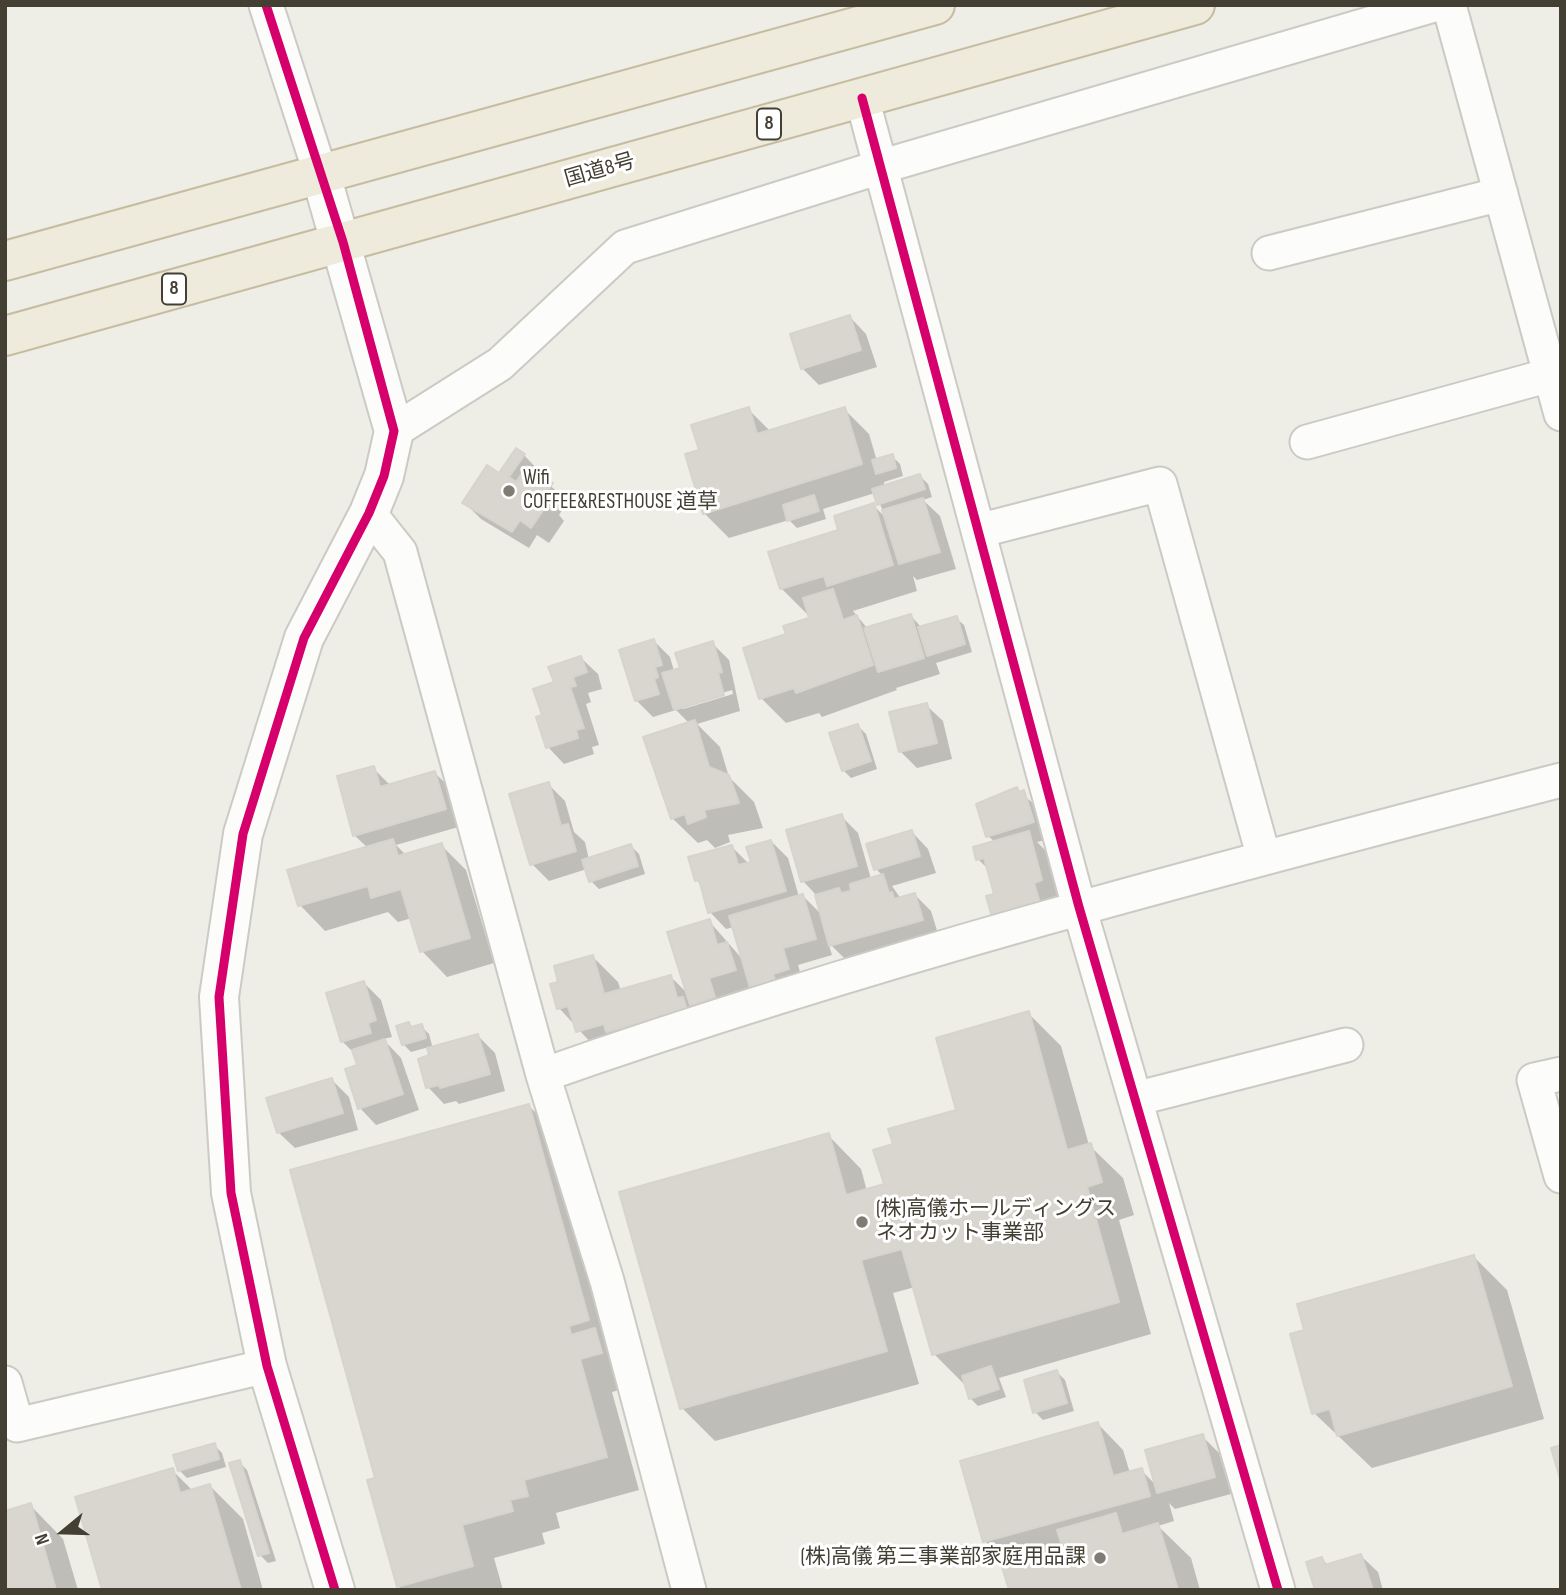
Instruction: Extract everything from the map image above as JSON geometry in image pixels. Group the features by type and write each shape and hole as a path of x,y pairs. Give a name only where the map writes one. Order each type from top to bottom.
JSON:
{"highway":[{"path":"5,261 935,5"},
{"name":"国道8号","path":"5,336 1195,5"}],"street":[{"path":"266,5 343,242 394,431 384,476 369,513 304,638 243,834 219,997 231,1193 267,1366 335,1590"},
{"path":"394,431 500,363 625,247 880,167 1434,5"},
{"path":"1307,442 1557,398 1448,5"},
{"path":"862,98 1079,907 1278,1590"},
{"path":"1269,253 1501,194"},
{"path":"978,531 1160,484 1264,858"},
{"path":"369,513 400,552 543,1075 607,1281 688,1590"},
{"path":"543,1075 660,1034 1079,907 1561,780"},
{"path":"1135,1098 1346,1045"},
{"path":"1561,1074 1534,1080 1561,1176"},
{"path":"5,1383 17,1425 267,1366"}],"building":[{"path":"850,315 861,350 801,369 790,334"},
{"path":"749,407 757,434 845,407 862,464 703,514 685,454 699,450 691,425"},
{"name":"Wifi COFFEE&RESTHOUSE 道草","path":"516,448 525,454 509,477 516,482 527,466 553,483 542,499 548,503 531,528 520,520 512,532 462,503 487,465 499,473"},
{"path":"893,454 896,468 876,474 872,460"},
{"path":"920,474 925,489 877,505 872,489"},
{"path":"814,495 819,511 787,521 783,505"},
{"path":"923,498 940,552 899,564 882,510"},
{"path":"874,503 893,565 827,586 824,576 780,589 768,552 838,530 834,516"},
{"path":"833,589 843,620 857,615 873,665 796,693 794,688 759,699 743,648 786,634 783,626 809,618 803,598"},
{"path":"911,614 924,658 878,672 864,628"},
{"path":"957,616 965,644 927,656 918,627"},
{"path":"654,639 662,665 655,667 658,677 654,679 659,694 635,701 619,650"},
{"path":"713,641 722,672 718,673 724,695 674,710 662,673 680,668 675,653"},
{"path":"581,656 587,672 573,677 576,686 570,687 584,728 576,730 578,738 546,748 536,717 542,715 533,689 554,682 548,667"},
{"path":"927,703 937,743 899,752 889,712"},
{"path":"695,720 709,767 729,775 739,803 704,810 706,817 688,824 685,814 671,819 643,737"},
{"path":"858,724 871,761 842,771 829,733"},
{"path":"374,766 380,787 435,771 446,809 353,836 337,776"},
{"path":"549,782 561,826 568,824 576,851 530,865 509,794"},
{"path":"1017,787 1019,792 1024,790 1034,822 986,837 976,804"},
{"path":"842,814 857,866 801,882 786,830"},
{"path":"912,830 920,856 874,870 866,844"},
{"path":"1029,831 1042,880 1034,883 1042,910 994,924 986,896 994,894 984,858 976,860 973,847"},
{"path":"393,839 398,856 442,843 470,938 420,952 401,889 371,898 368,886 298,906 287,870"},
{"path":"771,840 786,891 708,913 699,880 695,881 688,857 732,845 738,865 751,862 746,847"},
{"path":"631,844 638,866 589,882 582,860"},
{"path":"883,874 889,893 892,892 894,899 915,893 923,920 829,946 815,895 839,888 841,893 851,891 850,884"},
{"path":"803,894 816,939 783,948 789,969 773,974 776,983 751,991 729,916"},
{"path":"710,919 717,945 727,942 736,970 709,978 715,997 690,1005 667,932"},
{"path":"593,955 604,994 671,975 677,998 683,997 687,1010 606,1032 604,1024 576,1032 568,1006 557,1009 550,984 558,982 554,966"},
{"path":"364,981 376,1020 368,1023 371,1033 341,1042 326,993"},
{"name":"(株)高儀ホールディングス ネオカット事業部","path":"1029,1011 1067,1150 1091,1143 1102,1182 1087,1187 1119,1302 932,1355 902,1249 861,1260 887,1351 680,1409 619,1192 829,1133 846,1195 884,1184 873,1150 893,1144 888,1129 956,1110 936,1038"},
{"path":"409,1022 411,1027 422,1024 426,1038 402,1045 396,1026"},
{"path":"478,1034 490,1074 440,1088 439,1085 426,1088 418,1059 429,1055 427,1048"},
{"path":"385,1039 403,1094 358,1109 345,1069 357,1065 352,1050"},
{"path":"332,1078 343,1113 277,1133 266,1098"},
{"path":"529,1104 589,1320 569,1326 571,1335 595,1328 602,1353 580,1359 607,1457 524,1480 528,1496 510,1500 513,1511 462,1525 473,1566 397,1587 367,1480 375,1478 290,1170"},
{"path":"1474,1255 1512,1386 1337,1436 1330,1409 1312,1414 1290,1334 1304,1330 1297,1304"},
{"path":"991,1366 999,1389 969,1399 962,1376"},
{"path":"1057,1370 1067,1403 1033,1413 1024,1380"},
{"path":"1098,1422 1113,1476 1142,1468 1150,1496 983,1542 960,1461"},
{"path":"1203,1434 1215,1477 1157,1493 1145,1450"},
{"path":"215,1443 219,1459 178,1471 173,1455"},
{"path":"1561,1445 1561,1482 1551,1448"},
{"path":"240,1460 269,1553 258,1556 229,1463"},
{"path":"173,1468 180,1493 210,1484 241,1590 102,1590 75,1497"},
{"path":"31,1503 56,1590 5,1590 5,1511"},
{"name":"(株)高儀 第三事業部家庭用品課","path":"1116,1513 1122,1534 1158,1523 1178,1590 1009,1590 1002,1567 1063,1549 1057,1530"},
{"path":"1361,1554 1373,1590 1315,1590 1306,1562 1322,1557 1325,1565"}],"cycle path":[{"path":"266,5 343,242 394,431 384,476 369,513 304,638 243,834 219,997 231,1193 267,1366 335,1590"},
{"path":"862,98 1079,907 1278,1590"}],"place":[{"name":"Wifi COFFEE&RESTHOUSE 道草","path":"509,491"},
{"name":"(株)高儀ホールディングス ネオカット事業部","path":"862,1222"},
{"name":"(株)高儀 第三事業部家庭用品課","path":"1100,1558"}]}
